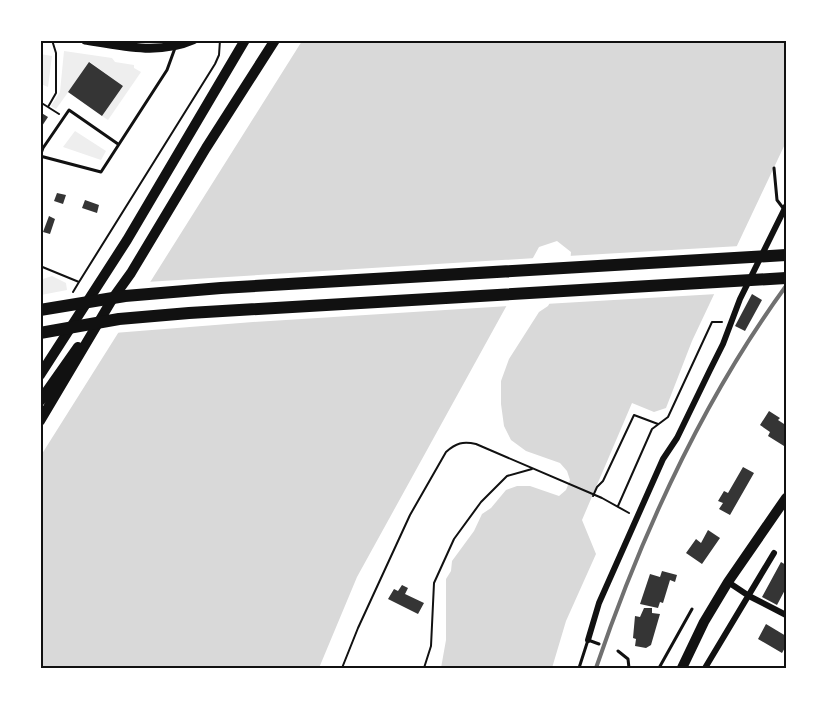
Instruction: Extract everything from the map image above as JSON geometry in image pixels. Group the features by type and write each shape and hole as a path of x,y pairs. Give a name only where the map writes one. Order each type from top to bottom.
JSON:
{"highway":[{"path":"42,309 125,296 221,288 786,255"},
{"path":"40,333 119,319 189,313 786,278"}],"main road":[{"path":"85,40 138,48 176,46 194,40"},
{"path":"40,375 122,249 246,40"},
{"path":"40,401 131,273 206,148 275,40"},
{"path":"40,421 113,298"},
{"path":"682,669 704,622 728,582 786,498"}],"street":[{"path":"588,640 599,603 663,459 677,438 710,370 740,299 786,208"},
{"path":"765,248 773,253"},
{"path":"705,669 774,553"},
{"path":"728,582 786,615"}],"lane":[{"path":"118,144 69,110 40,156 100,172 167,70 176,46"},
{"path":"774,168 778,204 786,208"},
{"path":"659,669 692,609"},
{"path":"579,669 588,640 599,644"},
{"path":"618,651 628,659 629,669"}],"path":[{"path":"48,107 56,93 56,53 52,40"},
{"path":"40,266 79,282 215,64 219,55 220,40"},
{"path":"40,102 64,117"},
{"path":"618,506 652,429 668,417 712,322 730,325"},
{"path":"593,496 603,482 633,415 657,424"},
{"path":"342,669 358,628 410,515 446,452 454,444 467,442 618,506 636,518"},
{"path":"424,669 431,646 434,583 454,538 481,502 507,476 531,469"}],"shaded area":[{"path":"302,41 786,41 786,142 692,341 666,408 654,412 632,403 582,520 596,554 566,621 552,668 441,668 446,640 446,579 451,571 452,561 474,531 482,514 491,508 506,490 517,486 530,486 559,496 566,490 570,480 567,471 560,463 526,451 511,440 504,426 501,404 501,381 509,359 539,312 548,306 570,267 571,252 557,241 539,247 357,577 319,668 41,668 40,457"},
{"path":"64,51 112,58 115,62 134,65 134,68 141,72 108,120 102,116 123,86 90,62 56,109 51,106 60,92"},
{"path":"40,54 52,56 48,87 41,84"},
{"path":"75,131 106,151 101,160 63,147"},
{"path":"52,276 66,283 67,290 41,295 41,278"}],"pier":[{"path":"740,246 717,294 545,304 567,266 568,256"},
{"path":"536,258 509,306 114,333 146,282"}],"building":[{"path":"89,62 123,86 102,116 68,92"},
{"path":"40,112 48,117 40,129"},
{"path":"57,193 66,195 63,204 54,201"},
{"path":"85,200 99,205 97,213 82,208"},
{"path":"49,216 55,219 50,234 43,232"},
{"path":"752,294 762,300 745,331 735,326"},
{"path":"769,411 780,418 778,420 786,423 784,446 768,436 770,432 760,425"},
{"path":"743,467 754,473 730,515 719,509 723,503 718,501 724,491 728,493"},
{"path":"708,530 720,538 702,564 686,553 696,539 701,543"},
{"path":"781,562 786,565 786,588 777,605 762,597"},
{"path":"662,571 677,575 675,582 670,580 663,603 660,602 658,608 640,604 650,574 660,577"},
{"path":"402,585 408,588 405,594 424,603 418,614 388,599 394,589 398,591"},
{"path":"644,608 652,608 652,613 660,614 651,645 646,648 635,646 636,639 633,638 635,616 640,617"},
{"path":"766,624 786,636 786,646 782,653 758,639"}],"railway":[{"path":"596,668 633,568 677,469 727,375 786,286"}]}
